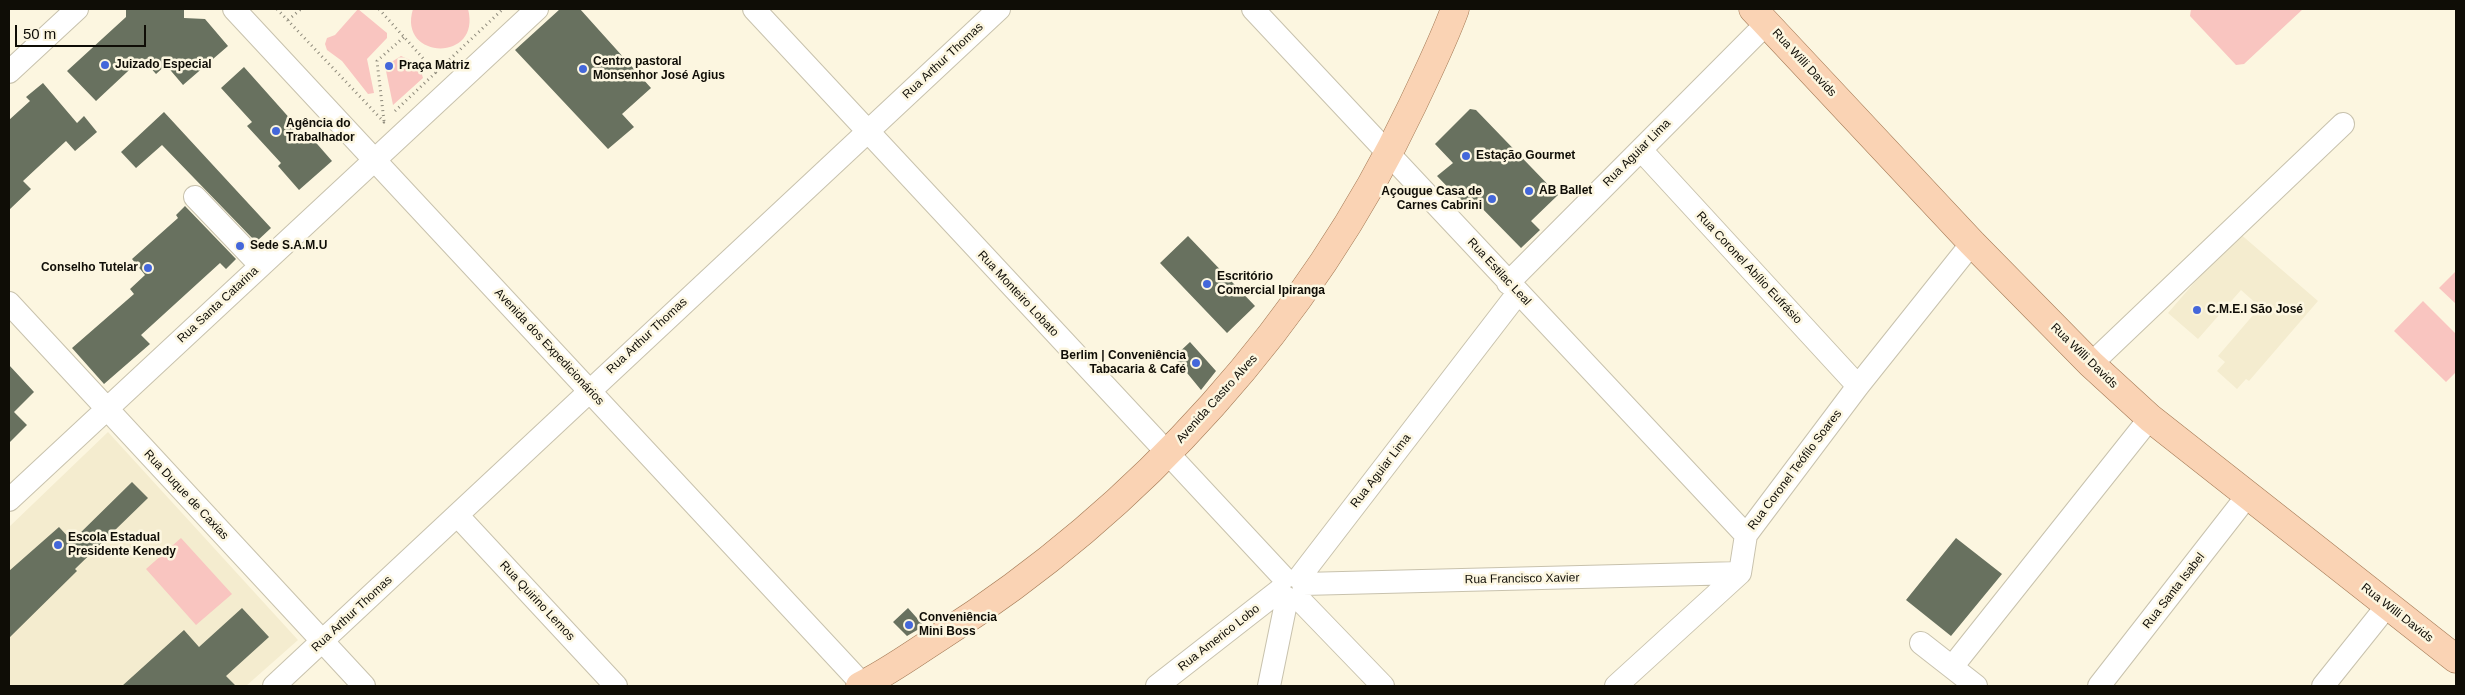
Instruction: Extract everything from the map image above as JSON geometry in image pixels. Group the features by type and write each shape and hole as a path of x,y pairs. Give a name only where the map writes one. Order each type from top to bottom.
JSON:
{"main road":[{"name":"Avenida Castro Alves","path":"872,685 970,618 1062,561 1173,460 1264,357 1332,250 1394,160 1453,27 1469,9"},
{"name":"Rua Willi Davids","path":"1760,16 1972,244 2091,364 2150,418 2456,659"}],"street":[{"path":"9,72 56,9"},
{"path":"9,52 77,9"},
{"name":"Avenida dos Expedicionários","path":"234,9 276,31"},
{"name":"Avenida dos Expedicionários","path":"253,9 276,31 386,150 488,271 872,685"},
{"name":"Rua Santa Catarina","path":"9,500 537,9"},
{"name":"Rua Monteiro Lobato","path":"754,9 866,132 1383,686"},
{"name":"Rua Arthur Thomas","path":"274,686 457,516 594,385 999,9"},
{"name":"Rua Estilac Leal","path":"1253,9 1746,535"},
{"name":"Rua Aguiar Lima","path":"1292,588 1513,288 1641,150 1760,16"},
{"path":"2091,364 2343,124"},
{"name":"Rua Coronel Abílio Eufrásio","path":"1641,150 1858,386"},
{"path":"196,197 260,265"},
{"name":"Rua Coronel Teófilo Soares","path":"1740,573 1746,535 1858,386 1972,244"},
{"name":"Rua Duque de Caxias","path":"9,303 364,686"},
{"path":"1952,667 2150,418"},
{"name":"Rua Santa Isabel","path":"2099,686 2248,495"},
{"name":"Rua Quirino Lemos","path":"457,516 616,686"},
{"path":"1616,686 1740,573"},
{"name":"Rua Francisco Xavier","path":"1292,588 1740,573"},
{"path":"1270,686 1292,588"},
{"name":"Rua Americo Lobo","path":"1157,686 1292,588"},
{"path":"2323,686 2387,606"},
{"path":"1921,643 1976,686"}],"path":[{"path":"276,31 277,9"},
{"path":"276,31 301,9"},
{"path":"379,9 450,90"},
{"path":"384,122 504,9"},
{"path":"276,31 384,122"},
{"path":"386,150 377,61 404,37"}],"shaded area":[{"path":"358,9 387,33 387,38 367,59 374,93 368,94 342,61 327,50 325,44 327,38 335,35"},
{"path":"413,9 468,9 469,27 463,39 453,46 440,48 427,46 417,38 411,26"},
{"path":"2191,9 2303,9 2244,64 2236,65 2190,16"},
{"path":"401,56 419,64 423,78 393,105 385,66"},
{"name":"C.M.E.I São José","path":"2238,232 2318,301 2249,381 2246,379 2237,389 2217,371 2225,362 2218,356 2260,307 2241,290 2198,339 2168,313"},
{"path":"2456,271 2456,304 2439,288"},
{"path":"2423,301 2456,334 2456,372 2446,382 2394,331"},
{"path":"108,432 298,640 246,686 9,686 9,527"},
{"path":"181,538 232,594 196,625 146,569"}],"building":[{"path":"126,9 184,9 184,18 205,19 228,46 183,85 166,65 156,74 142,58 96,101 67,71 126,17"},
{"name":"Centro pastoral Monsenhor José Agius","path":"560,9 580,9 651,88 622,114 634,127 608,149 515,50"},
{"path":"244,67 309,140 311,137 332,161 299,190 278,166 281,163 247,126 252,122 221,88"},
{"path":"43,83 77,123 84,116 97,132 75,151 66,141 23,181 31,189 9,210 9,120 30,101 26,97"},
{"path":"1470,109 1476,110 1558,195 1531,221 1540,230 1521,248 1471,197 1464,204 1437,176 1453,163 1435,144"},
{"path":"164,112 271,228 256,242 162,145 136,168 121,152"},
{"path":"185,206 236,259 226,269 220,263 141,335 150,344 104,384 72,348 134,294 130,289 145,275 132,259 178,218 176,215"},
{"name":"Escritório Comercial Ipiranga","path":"1188,236 1255,306 1227,333 1160,263"},
{"path":"1190,342 1216,371 1201,390 1174,357"},
{"path":"9,365 34,392 14,412 27,425 9,443"},
{"path":"132,482 148,498 75,569 77,571 9,638 9,571 59,527 72,541"},
{"path":"1956,538 2002,574 1951,636 1906,600"},
{"path":"242,608 269,637 226,676 236,686 122,686 184,630 199,647"},
{"path":"908,608 924,626 907,636 893,622"}],"place":[{"name":"Juizado Especial","path":"105,65"},
{"name":"Praça Matriz","path":"389,66"},
{"name":"Centro pastoral Monsenhor José Agius","path":"583,69"},
{"name":"Agência do Trabalhador","path":"276,131"},
{"name":"Estação Gourmet","path":"1466,156"},
{"name":"AB Ballet","path":"1529,191"},
{"name":"Açougue Casa de Carnes Cabrini","path":"1492,199"},
{"name":"Sede S.A.M.U","path":"240,246"},
{"name":"Conselho Tutelar","path":"148,268"},
{"name":"Escritório Comercial Ipiranga","path":"1207,284"},
{"name":"C.M.E.I São José","path":"2197,310"},
{"name":"Berlim | Conveniência Tabacaria & Café","path":"1196,363"},
{"name":"Escola Estadual Presidente Kenedy","path":"58,545"},
{"name":"Conveniência Mini Boss","path":"909,625"}]}
